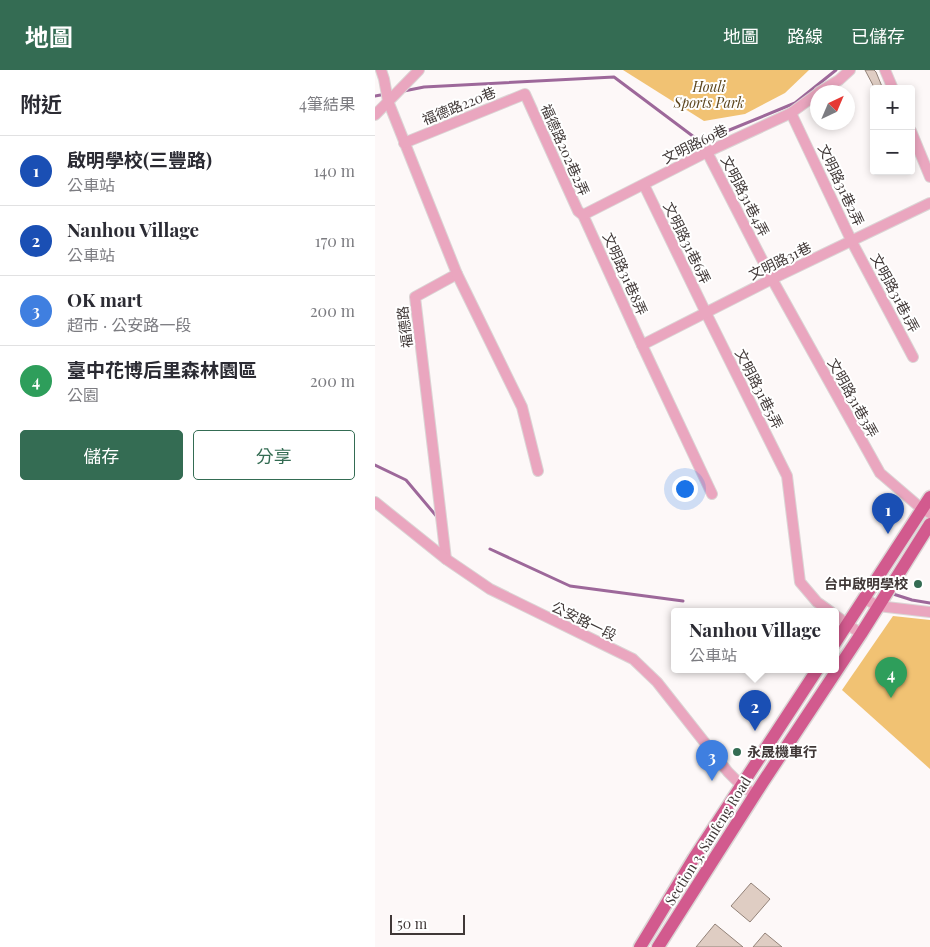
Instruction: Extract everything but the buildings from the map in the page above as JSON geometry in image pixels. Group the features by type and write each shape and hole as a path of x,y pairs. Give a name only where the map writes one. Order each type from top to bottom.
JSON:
{"main road":[{"path":"839,637 926,511 930,496"},
{"name":"Section 3, Sanfeng Road","path":"839,667 930,524"},
{"name":"Section 3, Sanfeng Road","path":"640,947 694,858 815,673"},
{"name":"Section 3, Sanfeng Road","path":"658,947 755,794 835,673"}],"street":[{"path":"381,70 387,101 457,274 522,406 538,471"},
{"path":"375,115 419,70"},
{"name":"文明路69巷","path":"831,85 850,70"},
{"path":"885,70 891,85"},
{"name":"福德路220巷","path":"404,143 525,94"},
{"name":"福德路202巷2弄","path":"525,94 578,211 583,215"},
{"name":"文明路69巷","path":"583,215 707,152 791,113 810,99"},
{"name":"文明路31巷2弄","path":"791,113 852,242"},
{"path":"915,141 930,177"},
{"name":"文明路31巷4弄","path":"707,152 772,279"},
{"name":"文明路31巷6弄","path":"644,185 706,313"},
{"name":"文明路31巷","path":"642,345 772,279 930,204"},
{"name":"文明路31巷8弄","path":"583,215 712,494"},
{"name":"文明路31巷1弄","path":"852,242 913,358"},
{"name":"福德路","path":"446,559 415,297 457,274"},
{"name":"文明路31巷3弄","path":"772,279 880,473 926,511"},
{"name":"文明路31巷5弄","path":"706,313 787,476 800,582 817,602 825,608"},
{"name":"公安路一段","path":"375,502 446,559 490,589 633,659 657,682 728,772 741,785 755,794"},
{"path":"865,599 878,606 930,612"},
{"path":"839,618 861,634"}],"green space":[{"name":"Houli Sports Park","path":"623,70 809,70 785,93 745,114 704,121"},
{"path":"893,616 930,620 930,769 842,690"}],"waterway":[{"path":"404,91 424,87 614,77 698,140 727,131 795,103 836,70"},
{"path":"375,96 386,94"},
{"path":"375,465 406,480 438,518"},
{"path":"490,549 570,586 683,601"},
{"path":"833,583 852,581 869,586"},
{"path":"890,593 930,603"}],"place":[{"name":"啟明學校(三豐路)","path":"888,534"},
{"name":"台中啟明學校","path":"918,584"},
{"name":"臺中花博后里森林園區","path":"891,698"},
{"name":"Nanhou Village","path":"755,731"},
{"name":"永晟機車行","path":"737,752"},
{"name":"OK mart","path":"712,781"}]}
